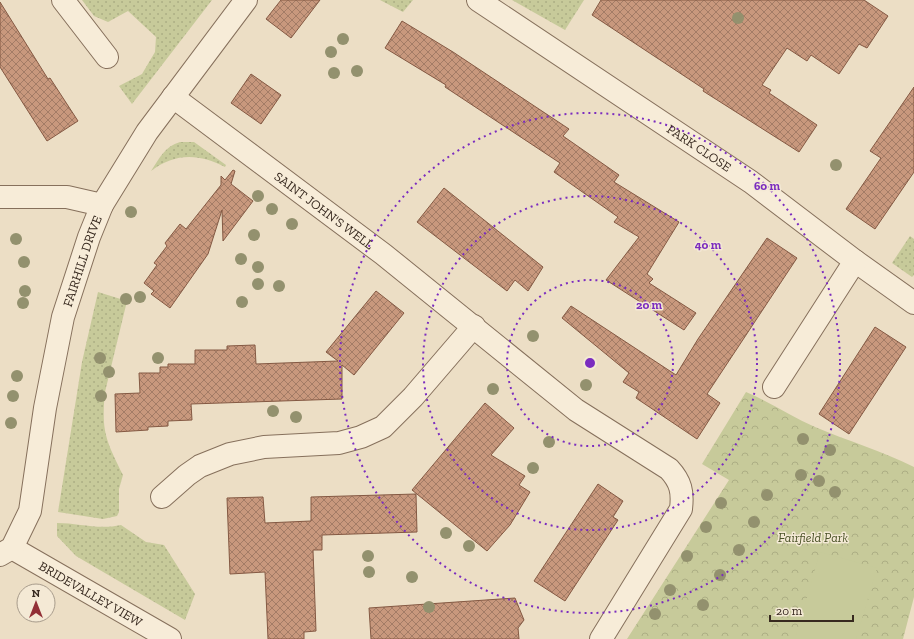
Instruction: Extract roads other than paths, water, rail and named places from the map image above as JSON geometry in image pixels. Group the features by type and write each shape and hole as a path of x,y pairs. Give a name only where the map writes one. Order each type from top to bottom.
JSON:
{"street":[{"path":"63,0 106,57"},
{"name":"FAIRHILL DRIVE","path":"6,551 30,511 45,408 63,317 89,237 102,205 134,152 173,97 246,0"},
{"name":"PARK CLOSE","path":"478,0 751,182 855,261 914,303"},
{"name":"SAINT JOHN'S WELL","path":"173,97 383,254 474,326 576,410 669,469 678,478 682,487 681,509 601,639"},
{"path":"0,197 67,196 102,205"},
{"path":"774,387 855,261"},
{"path":"162,497 187,475 200,466 230,454 264,446 339,443 361,437 383,427 413,397 474,326"},
{"name":"BRIDEVALLEY VIEW","path":"6,551 170,639"}],"park label":[{"name":"Fairfield Park","path":"813,537"}]}
